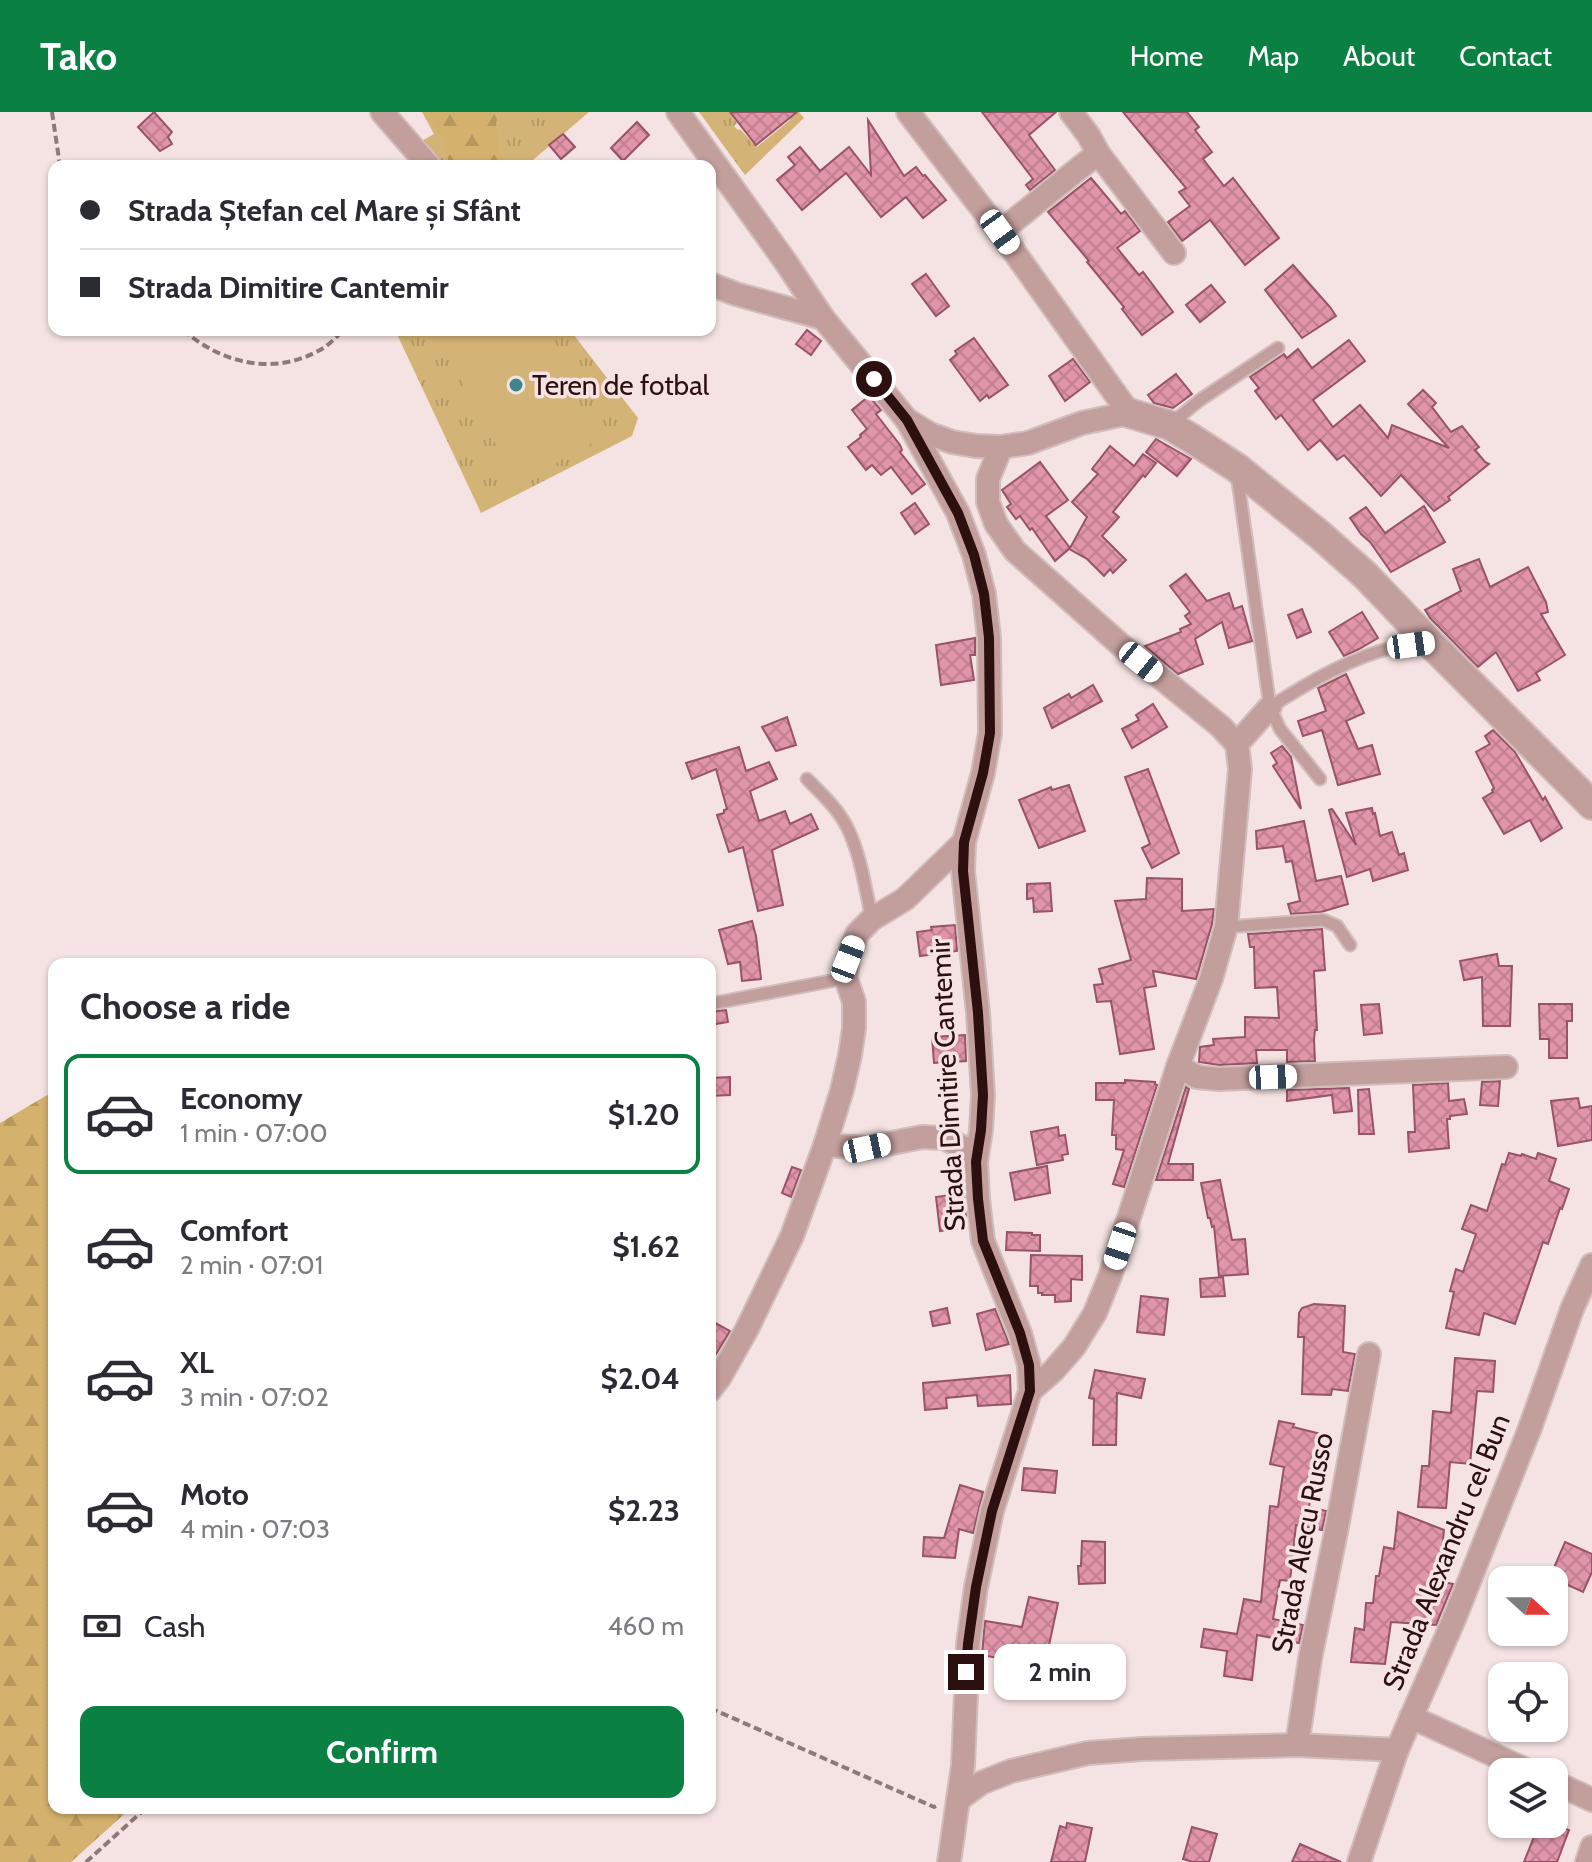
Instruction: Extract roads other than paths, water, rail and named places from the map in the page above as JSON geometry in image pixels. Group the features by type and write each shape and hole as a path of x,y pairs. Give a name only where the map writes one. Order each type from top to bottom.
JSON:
{"street":[{"path":"382,112 424,160"},
{"path":"678,112 712,160"},
{"path":"908,112 1000,232 1129,413"},
{"path":"1071,112 1174,253"},
{"path":"1000,232 1098,153"},
{"path":"716,165 823,318 907,420 930,434 952,442 1001,447 1028,443 1082,423 1129,413 1169,425 1237,468 1365,575 1592,805"},
{"path":"716,286 823,318"},
{"name":"Strada Dimitire Cantemir","path":"907,420 958,513 984,594 989,638 990,733 983,773 964,842 963,871 983,1095 976,1162 978,1199 983,1241 1020,1333 1029,1365 1030,1391 992,1511 976,1587 968,1644 963,1765 949,1862"},
{"path":"1001,447 988,479 988,502 996,524 1015,551 1122,646 1220,726 1237,744 1240,769 1226,927 1211,979 1178,1066 1110,1276 1095,1313 1074,1347 1030,1391"},
{"path":"1237,744 1270,707"},
{"path":"716,1382 747,1329 792,1236 825,1145 850,1055 854,1002 846,978 848,959 857,934 872,919 905,899 964,842"},
{"path":"1178,1066 1197,1077 1219,1079 1506,1067"},
{"path":"825,1145 867,1148 922,1137 944,1138 962,1147 976,1162"},
{"name":"Strada Alexandru cel Bun","path":"1359,1862 1397,1750 1455,1617 1530,1428 1572,1309 1592,1265"},
{"name":"Strada Alecu Russo","path":"1297,1745 1310,1659 1369,1354"},
{"path":"1411,1717 1500,1758"},
{"path":"958,1800 981,1783 1011,1771 1088,1753 1297,1745 1397,1750"},
{"path":"1568,1789 1592,1800"},
{"path":"1587,1862 1592,1847"}],"lane":[{"path":"1169,425 1200,400 1278,348"},
{"path":"1237,468 1270,707 1280,729 1320,779"},
{"path":"1270,707 1349,663 1394,647 1429,642"},
{"path":"807,779 831,803 847,827 859,860 872,919"},
{"path":"1226,927 1323,920 1337,926 1350,945"},
{"path":"716,1003 846,978"}],"place":[{"name":"Teren de fotbal","path":"516,385"}]}
